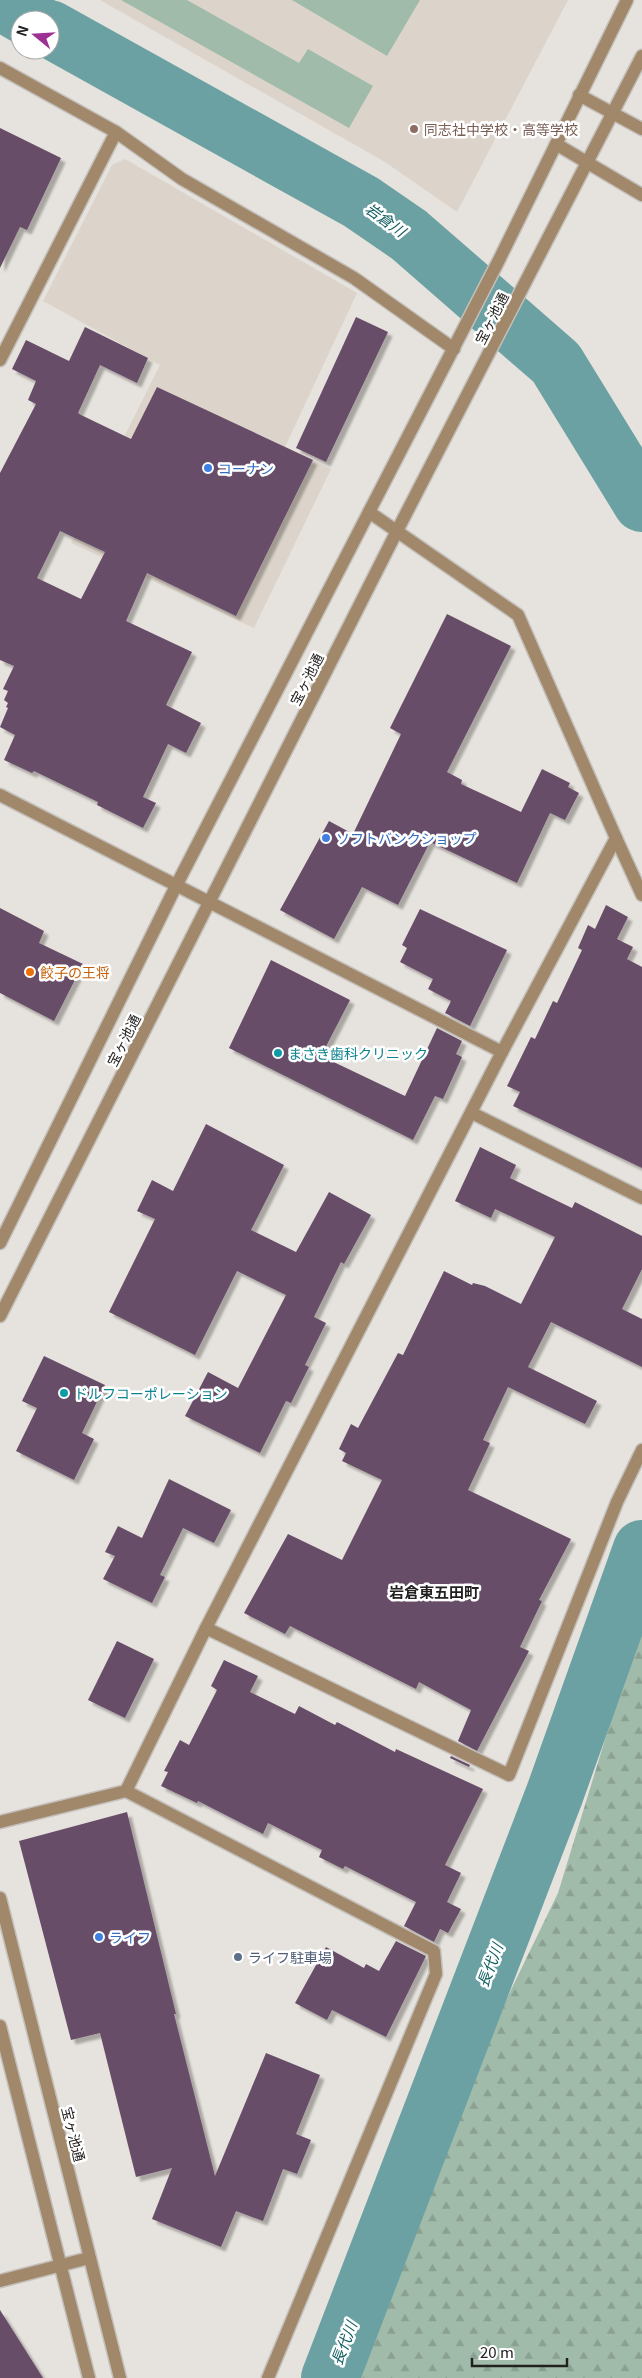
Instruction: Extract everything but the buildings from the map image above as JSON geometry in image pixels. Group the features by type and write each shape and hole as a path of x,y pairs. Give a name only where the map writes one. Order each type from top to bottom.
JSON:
{"street":[{"name":"宝ヶ池通","path":"0,1243 176,886 498,262 627,3"},
{"name":"宝ヶ池通","path":"0,1316 396,531 486,361 642,56"},
{"path":"0,68 116,132 182,179 354,278 454,348"},
{"path":"580,95 642,129"},
{"path":"0,360 116,132"},
{"path":"556,144 642,195"},
{"path":"369,512 518,616 642,895"},
{"path":"0,795 502,1052"},
{"path":"126,1791 206,1628 502,1052 616,838"},
{"path":"472,1113 642,1198"},
{"path":"206,1628 509,1775 617,1502 642,1450"},
{"path":"0,1822 126,1791 434,1951 436,1974 268,2378"},
{"name":"宝ヶ池通","path":"0,1898 120,2378"},
{"path":"0,2026 88,2378"},
{"path":"0,2281 89,2258"}],"shaded area":[{"name":"同志社中学校・高等学校","path":"100,0 568,0 457,212 385,162"},
{"path":"125,159 357,293 285,447 331,469 254,628 71,543 160,365 43,301 112,165"}],"green space":[{"path":"121,0 187,0 299,63 308,49 373,86 349,128"},
{"path":"292,0 420,0 387,56"},
{"path":"642,1609 642,2378 349,2378 385,2276 458,2099 558,1893 623,1681"}],"waterway":[{"name":"岩倉川","path":"0,1 16,10"},
{"name":"岩倉川","path":"60,35 361,202 409,235 556,363 642,503"},
{"name":"長代川","path":"330,2378 555,1793 642,1549"}],"place":[{"name":"同志社中学校・高等学校","path":"414,129"},
{"name":"コーナン","path":"208,468"},
{"name":"ソフトバンクショップ","path":"326,838"},
{"name":"餃子の王将","path":"30,972"},
{"name":"まさき歯科クリニック","path":"278,1053"},
{"name":"ドルフコーポレーション","path":"64,1393"},
{"name":"ライフ","path":"99,1937"},
{"name":"ライフ駐車場","path":"238,1957"}],"district":[{"name":"岩倉東五田町","path":"434,1591"}]}
